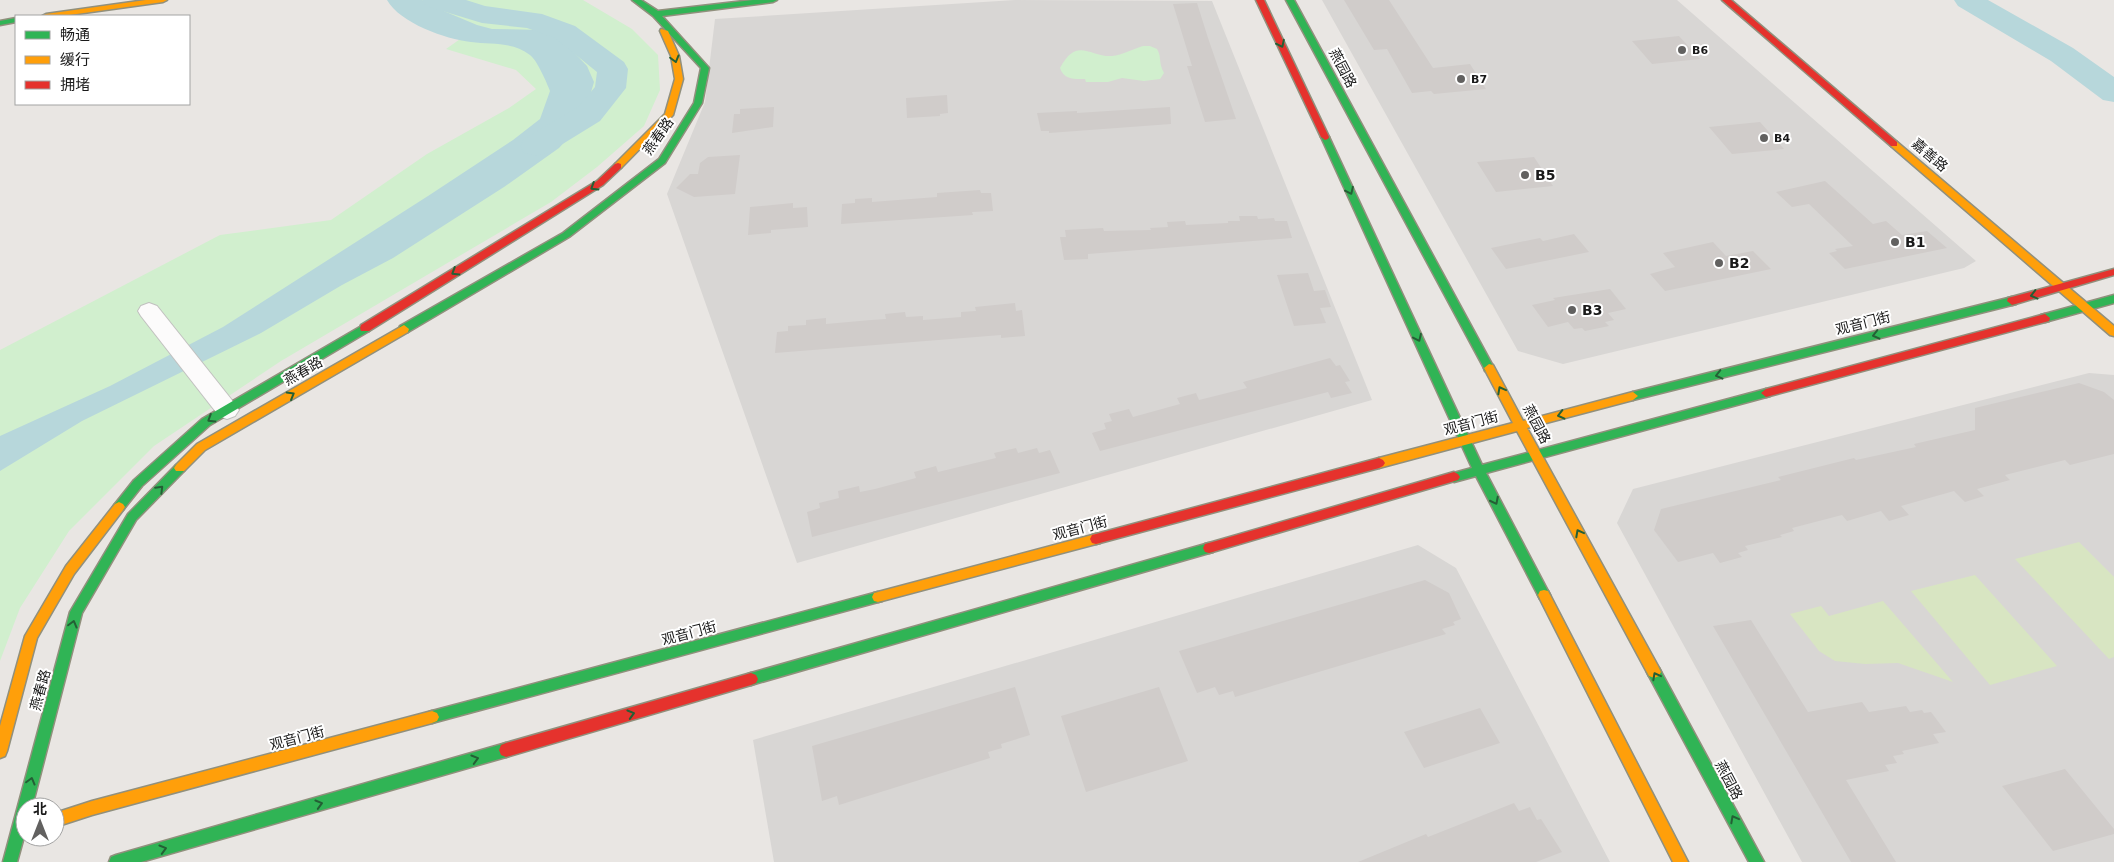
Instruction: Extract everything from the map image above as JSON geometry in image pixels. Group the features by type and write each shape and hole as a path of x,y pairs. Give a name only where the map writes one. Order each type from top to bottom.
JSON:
{"street":[{"path":"53,15 163,0"},
{"name":"燕春路","path":"27,797 76,612 132,517 201,447 566,236 662,161 698,103 705,68 656,14 636,0"},
{"path":"656,14 773,0"},
{"path":"1260,0 1479,470 1681,862"},
{"name":"燕园路","path":"1290,0 1757,862"},
{"name":"嘉善路","path":"1726,0 2114,332"},
{"name":"燕春路","path":"0,750 32,636 70,570 138,483 206,422 329,350 600,183 669,115 678,80 675,56 656,14"},
{"path":"0,23 15,20"},
{"name":"观音门街","path":"65,817 1465,440 2062,288 2114,272"},
{"path":"116,862 1479,470 2114,299"},
{"path":"149,311 227,410"},
{"name":"燕春路","path":"10,862 15,841"}],"shaded area":[{"path":"1015,0 1212,1 1372,400 797,563 667,194 705,102 715,19"},
{"path":"1322,0 1677,0 1976,261 1964,268 1563,364 1518,351"},
{"path":"2089,373 2114,375 2114,862 1802,862 1617,523 1633,489"},
{"path":"1418,545 1456,568 1610,862 774,862 753,740"}],"green space":[{"path":"410,0 583,0 632,29 658,55 660,90 644,126 597,167 551,202 281,361 154,446 69,531 20,608 0,661 0,350 220,235 331,220 427,154 509,108 536,89 516,70 446,49 463,37"},
{"path":"1143,46 1157,49 1164,73 1160,79 1144,81 1122,78 1108,82 1086,82 1085,79 1067,77 1060,68 1066,58 1078,50 1112,56"},
{"path":"2079,542 2114,577 2114,657 2109,659 2015,559"},
{"path":"1975,575 2057,666 1990,685 1911,591"},
{"path":"1883,601 1953,682 1898,663 1865,664 1835,661 1819,651 1790,614 1821,606 1829,616"}],"water":[{"path":"387,0 422,0 427,4 477,25 492,29 543,30 561,39 587,66 594,82 582,123 559,148 504,187 393,258 342,285 261,333 82,421 0,471 0,436 110,386 223,327 428,196 513,140 540,119 550,91 539,66 530,55 516,47 460,40 436,33 412,23 393,8"}],"building":[{"path":"1344,0 1389,0 1433,68 1470,64 1486,89 1434,94 1431,91 1412,93 1387,49 1374,50"},
{"path":"1197,3 1236,119 1205,122 1187,66 1192,66 1173,4"},
{"path":"1679,36 1700,59 1652,64 1632,41"},
{"path":"947,95 948,113 940,114 940,116 907,118 906,98"},
{"path":"774,107 773,127 732,133 734,114 740,114 740,109"},
{"path":"1170,107 1171,124 1049,133 1049,131 1041,131 1037,113 1077,111 1077,113"},
{"path":"1760,122 1784,149 1732,154 1709,127"},
{"path":"740,155 735,194 694,197 676,188 690,174 698,174 700,163 708,157"},
{"path":"1534,157 1553,186 1496,192 1477,162"},
{"path":"1825,181 1873,224 1886,221 1902,235 1927,231 1947,248 1845,269 1829,253 1837,251 1835,249 1853,246 1809,204 1792,207 1776,192"},
{"path":"980,190 981,193 991,193 993,211 972,212 973,215 841,224 842,204 855,203 855,199 872,198 872,202 937,197 937,193"},
{"path":"793,203 793,208 807,207 808,227 771,230 771,233 748,235 750,207"},
{"path":"1239,216 1257,216 1258,219 1274,218 1275,221 1287,221 1292,238 1088,254 1088,259 1064,260 1060,237 1066,237 1065,230 1103,228 1104,231 1151,230 1150,228 1168,227 1167,222 1185,221 1186,225 1228,223 1228,221 1240,221"},
{"path":"1574,234 1589,252 1506,269 1491,248 1540,238 1543,241"},
{"name":"B2","path":"1713,242 1726,256 1753,251 1771,269 1665,291 1650,274 1675,267 1663,253"},
{"path":"1308,273 1314,291 1325,290 1331,307 1320,308 1326,323 1294,326 1277,275"},
{"name":"B3","path":"1610,289 1626,309 1608,313 1614,320 1605,322 1609,326 1585,331 1582,328 1574,329 1568,322 1548,327 1532,305 1555,300 1553,298"},
{"path":"1015,303 1016,311 1022,310 1025,336 1001,338 1001,335 775,353 777,332 788,331 788,326 806,325 806,320 826,318 826,324 886,319 885,314 905,312 906,317 923,316 923,320 961,317 961,312 976,311 975,307"},
{"path":"1330,358 1336,366 1340,365 1350,381 1345,382 1352,393 1331,398 1328,392 1100,451 1092,433 1106,429 1104,423 1112,421 1109,414 1129,409 1133,417 1180,404 1177,398 1196,393 1199,400 1247,388 1243,382"},
{"path":"2079,383 2104,392 2114,400 2114,454 2070,465 2065,460 2005,475 2010,480 1977,489 1984,496 1965,502 1954,491 1901,506 1909,515 1889,521 1881,511 1847,521 1842,515 1792,528 1794,531 1780,535 1782,537 1745,546 1748,550 1738,553 1742,557 1720,563 1713,553 1678,562 1654,530 1661,509 1781,480 1778,477 1854,458 1856,460 1916,447 1914,444 1975,430 1975,408"},
{"path":"1016,448 1018,453 1037,448 1039,453 1050,450 1060,473 812,537 807,512 820,508 819,503 839,498 838,491 859,486 860,492 875,489 916,478 914,472 936,466 938,472 996,458 994,453"},
{"path":"1425,580 1449,593 1461,619 1453,622 1455,625 1442,629 1446,634 1235,697 1233,691 1219,695 1215,687 1197,693 1179,651"},
{"path":"1751,620 1808,712 1862,702 1869,712 1906,706 1910,712 1922,710 1924,713 1931,712 1946,732 1933,734 1939,743 1902,751 1904,754 1893,756 1897,763 1885,765 1889,771 1846,780 1896,862 1851,862 1713,626"},
{"path":"1015,687 1030,735 1001,744 1002,748 988,752 990,758 839,805 837,796 822,801 812,746"},
{"path":"1159,687 1188,761 1086,792 1061,716"},
{"path":"1480,708 1500,743 1424,768 1404,732"},
{"path":"2065,769 2114,829 2114,834 2053,851 2002,786"},
{"path":"1514,803 1519,811 1530,807 1537,820 1541,819 1562,852 1536,862 1358,862 1426,834 1428,837"}],"waterway":[{"path":"436,0 482,14 532,20 565,32 613,69 610,88 589,114 536,146"},
{"path":"1968,0 2062,55 2098,79 2114,93"}],"traffic: fast":[{"path":"404,329 566,235 662,161 698,103 705,68 656,14 636,0"},
{"path":"656,14 773,0"},
{"path":"1290,0 1489,368"},
{"path":"0,23 15,20"},
{"path":"1325,137 1479,470 1544,595"},
{"path":"2045,318 2114,299"},
{"path":"1633,396 2012,301"},
{"path":"119,507 138,483 206,422 365,328"},
{"path":"1454,477 1766,393"},
{"path":"10,862 76,612 132,517 180,468"},
{"path":"751,679 1209,548"},
{"path":"432,717 878,597"},
{"path":"1654,672 1757,862"},
{"path":"116,862 506,750"}],"traffic: slow":[{"path":"53,15 163,0"},
{"path":"618,166 669,115 679,79 675,56 664,31"},
{"path":"1894,144 2114,332"},
{"path":"180,468 201,447 404,329"},
{"path":"1489,368 1654,672"},
{"path":"1379,463 1633,396"},
{"path":"0,751 31,636 70,570 119,507"},
{"path":"878,597 1096,539"},
{"path":"1544,595 1681,862"},
{"path":"65,817 432,717"}],"traffic: jam":[{"path":"1260,0 1325,137"},
{"path":"1726,0 1894,144"},
{"path":"365,328 600,183 618,166"},
{"path":"2012,301 2114,272"},
{"path":"1766,393 2045,318"},
{"path":"1096,539 1379,463"},
{"path":"1209,548 1454,477"},
{"path":"506,750 751,679"}],"place":[{"name":"B6","path":"1682,50"},
{"name":"B7","path":"1461,79"},
{"name":"B4","path":"1764,138"},
{"name":"B5","path":"1525,175"},
{"name":"B1","path":"1895,242"},
{"name":"B2","path":"1719,263"},
{"name":"B3","path":"1572,310"}]}
